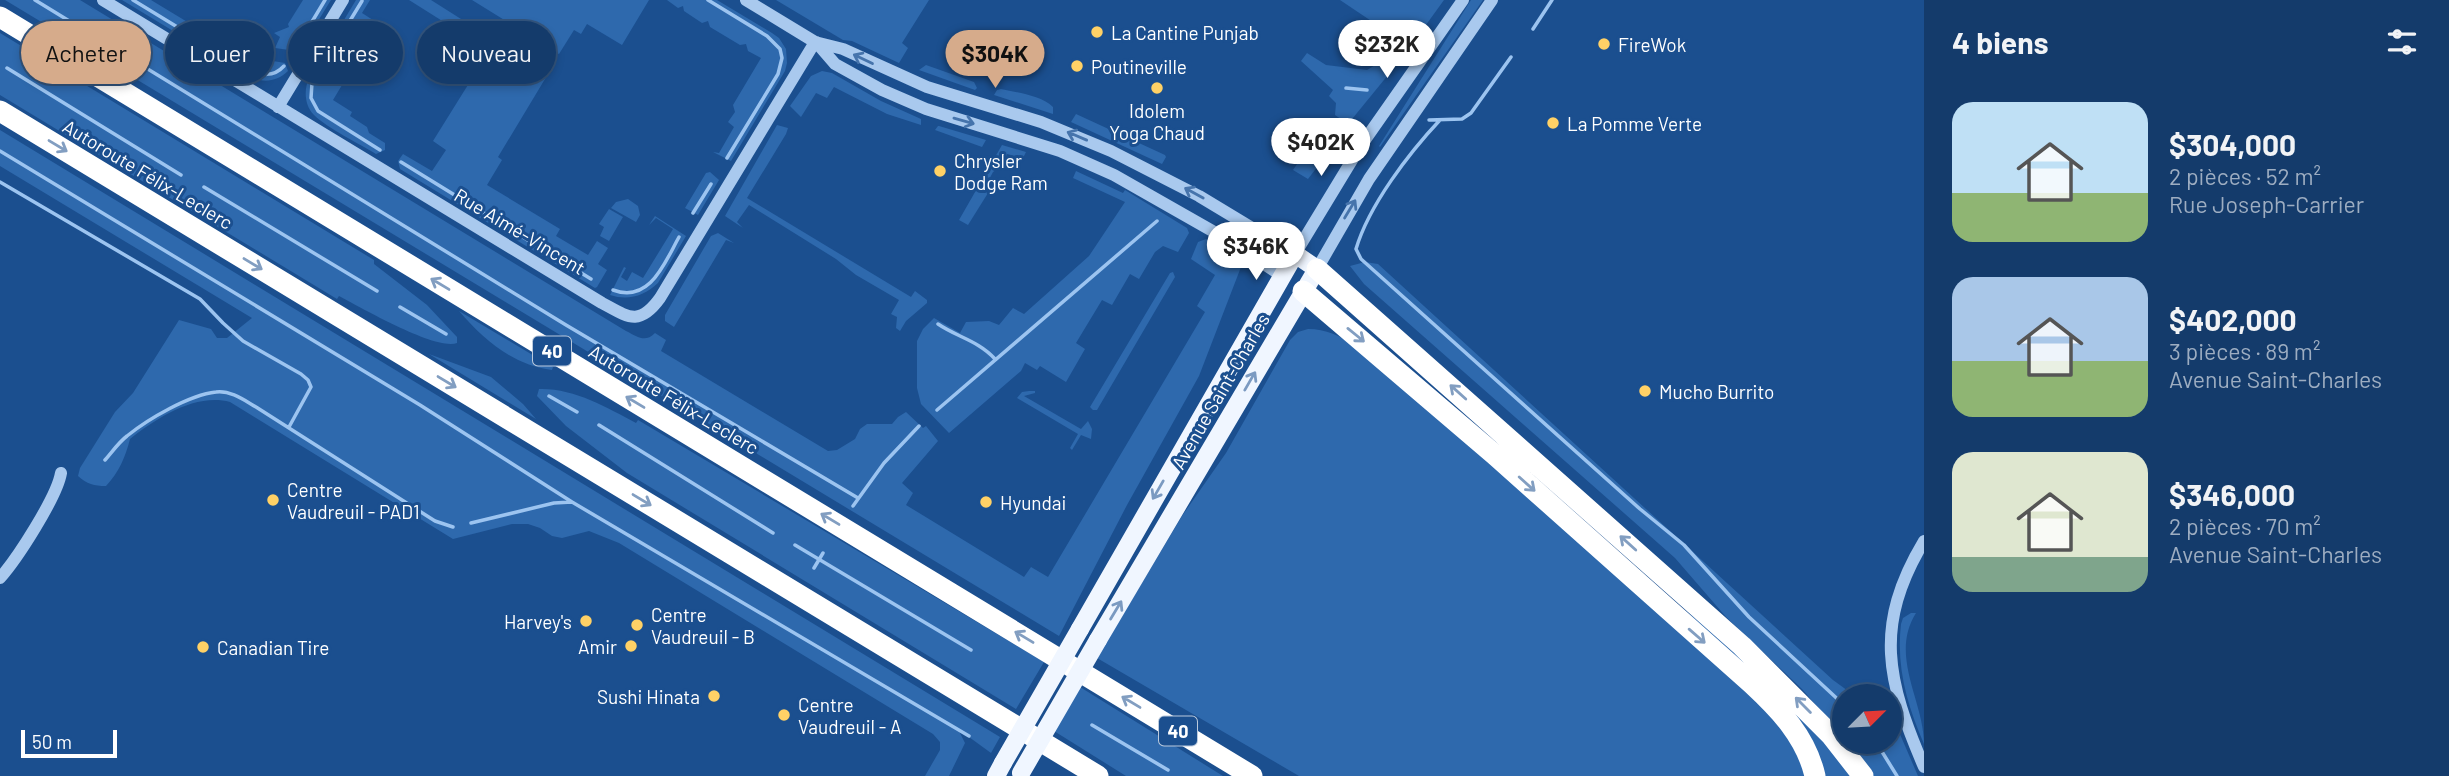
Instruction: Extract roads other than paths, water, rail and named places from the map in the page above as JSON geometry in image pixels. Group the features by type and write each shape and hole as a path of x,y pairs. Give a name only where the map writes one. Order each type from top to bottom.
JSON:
{"highway":[{"name":"Autoroute Félix-Leclerc","path":"0,17 1252,776"},
{"name":"Autoroute Félix-Leclerc","path":"0,111 1098,776"},
{"path":"1317,269 1737,641 1831,735 1863,776"},
{"path":"1303,291 1495,455 1752,684 1787,719 1797,733 1815,776"}],"main road":[{"path":"1295,254 1317,269"},
{"name":"Avenue Saint-Charles","path":"1000,770 1295,254"},
{"name":"Avenue Saint-Charles","path":"1020,774 1317,269"},
{"path":"1282,276 1303,291"}],"street":[{"name":"Rue Aimé-Vincent","path":"103,0 602,303 624,315 636,317 648,313 660,298 815,42"},
{"path":"278,107 343,0"},
{"path":"746,0 815,42 835,64 889,93 926,109 1060,151 1114,175 1223,237 1282,276"},
{"name":"Avenue Saint-Charles","path":"1295,254 1360,147 1462,0"},
{"name":"Avenue Saint-Charles","path":"1317,269 1369,179 1492,0"},
{"path":"815,42 844,49 927,87 1041,122 1111,151 1199,196 1295,254"},
{"path":"0,578 57,488 61,473"},
{"path":"1924,541 1909,566 1898,596 1890,645 1896,692 1924,767"}],"waterway":[{"path":"35,0 566,325 858,498"},
{"path":"133,0 248,70 267,74 284,66"},
{"path":"312,21 325,0"},
{"path":"708,0 767,36 780,49 782,58 778,74 727,158"},
{"path":"1533,29 1552,0"},
{"path":"362,1 312,83 311,98 318,111 380,150"},
{"path":"1429,120 1462,119 1471,113 1511,57"},
{"path":"7,68 181,175"},
{"path":"1346,88 1367,90"},
{"path":"1440,120 1403,164 1370,215 1356,249 1361,259 1640,509 1684,545 1749,617 1832,694"},
{"path":"0,151 420,405 572,502"},
{"path":"401,162 591,279"},
{"path":"0,182 200,299 243,341 301,374 311,387 289,427"},
{"path":"693,213 711,184"},
{"path":"204,187 377,291"},
{"path":"937,410 1157,221"},
{"path":"613,290 626,293 646,286 662,268 679,237"},
{"path":"400,307 446,334"},
{"path":"938,324 982,348 995,359"},
{"path":"105,460 124,438 157,415 205,394 226,393 256,407 435,521 453,527"},
{"path":"549,396 577,412"},
{"path":"599,425 773,533"},
{"path":"853,506 884,463 919,426"},
{"path":"471,523 554,503 572,502 969,736"},
{"path":"795,545 971,650"},
{"path":"814,568 823,553"},
{"path":"1092,725 1168,770"},
{"path":"1883,754 1897,776"}],"place":[{"name":"La Cantine Punjab","path":"1097,32"},
{"name":"FireWok","path":"1604,44"},
{"name":"Poutineville","path":"1077,66"},
{"name":"Idolem Yoga Chaud","path":"1157,88"},
{"name":"La Pomme Verte","path":"1553,123"},
{"name":"Chrysler Dodge Ram","path":"940,171"},
{"name":"Mucho Burrito","path":"1645,391"},
{"name":"Centre Vaudreuil - PAD1","path":"273,500"},
{"name":"Hyundai","path":"986,502"},
{"name":"Harvey's","path":"586,621"},
{"name":"Centre Vaudreuil - B","path":"637,625"},
{"name":"Amir","path":"631,646"},
{"name":"Canadian Tire","path":"203,647"},
{"name":"Sushi Hinata","path":"714,696"},
{"name":"Centre Vaudreuil - A","path":"784,715"}]}
